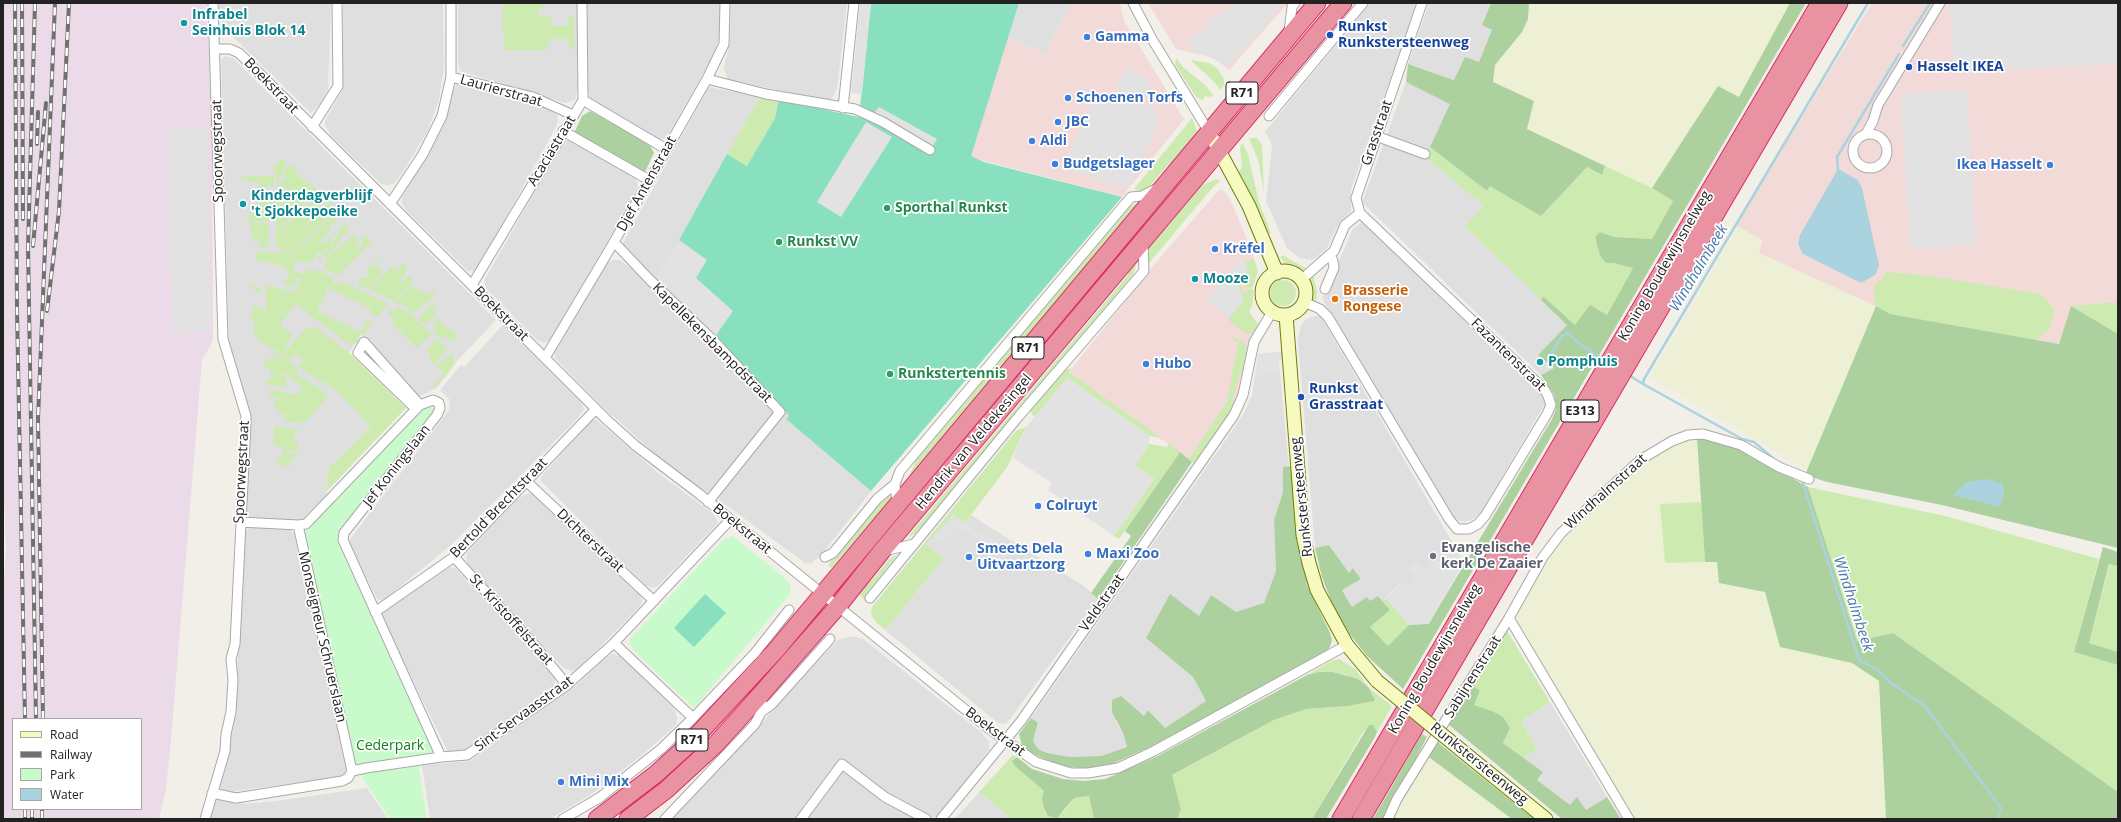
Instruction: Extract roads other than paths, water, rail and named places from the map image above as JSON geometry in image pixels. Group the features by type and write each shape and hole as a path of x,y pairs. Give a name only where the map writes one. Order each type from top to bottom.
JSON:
{"highway":[{"name":"R71","path":"1209,132 1317,3"},
{"name":"R71","path":"1219,149 1343,3"},
{"name":"Koning Boudewijnsnelweg","path":"1342,819 1820,3"},
{"name":"Koning Boudewijnsnelweg","path":"1361,819 1839,3"},
{"name":"Hendrik van Veldekesingel","path":"597,819 656,774 689,744 776,650 1209,132"},
{"name":"Hendrik van Veldekesingel","path":"628,819 666,790 716,744 762,693 838,606 881,552 1219,149"}],"street":[{"name":"Spoorwegstraat","path":"205,819 225,751 226,734 231,712 233,680 231,659 235,644 246,416 223,339 213,3"},
{"path":"312,127 338,86 337,3"},
{"path":"390,204 423,154 442,116 451,77 450,3"},
{"name":"Acaciastraat","path":"472,285 583,100 582,3"},
{"name":"Djef Antenstraat","path":"545,358 614,242 707,79 724,44 725,3"},
{"path":"843,108 854,3"},
{"path":"1133,3 1154,43 1219,149 1249,206 1277,273"},
{"path":"1289,37 1292,7 1295,3"},
{"path":"1269,116 1303,72 1363,3"},
{"name":"Grasstraat","path":"1360,213 1356,200 1357,192 1422,3"},
{"path":"1878,105 1879,136 1886,146 1886,158 1877,167 1865,168 1856,161 1853,151 1856,140 1866,134 1878,105 1940,3"},
{"name":"Boekstraat","path":"215,49 230,49 239,53 596,409 641,450 708,502 1005,741 1036,762 1061,771 1088,773 1118,768 1161,747 1347,645"},
{"path":"1267,93 1303,72"},
{"name":"Laurierstraat","path":"451,77 533,97 573,115"},
{"path":"707,79 766,94 855,109 883,122 930,150"},
{"path":"583,100 666,149"},
{"path":"564,132 649,180"},
{"path":"1866,134 1879,136"},
{"path":"1376,136 1425,154"},
{"name":"Hendrik van Veldekesingel","path":"897,505 895,484 900,471 1131,197 1142,196 1163,186"},
{"path":"1301,280 1334,251 1345,225 1360,213"},
{"name":"Fazantenstraat","path":"1304,302 1320,309 1328,317 1448,519 1457,529 1469,529 1478,524 1486,516 1551,405 1544,389 1360,213"},
{"name":"Hendrik van Veldekesingel","path":"870,598 1019,416 1144,271 1143,240"},
{"name":"Kapellekensbampdstraat","path":"614,242 650,280 715,342 780,412 708,502"},
{"path":"1325,289 1334,268 1330,255"},
{"path":"1290,272 1301,280 1305,290 1304,302 1297,311 1286,315 1272,312 1265,304 1262,296 1262,288 1268,277 1277,273 1290,272"},
{"name":"Veldstraat","path":"941,819 1022,721 1234,415 1243,396 1254,342 1272,312"},
{"name":"Runkstersteenweg","path":"1286,315 1306,549 1317,590 1347,645 1377,682 1546,819"},
{"path":"364,342 418,407 358,353 364,342"},
{"name":"Jef Koningslaan","path":"298,526 306,524 418,407 433,400 439,402 440,408 344,533 343,540 441,757"},
{"name":"Bertold Brechtstraat","path":"375,612 454,556 596,409"},
{"name":"Windhalmstraat","path":"1509,618 1528,581 1543,557 1561,533 1640,460 1672,440 1688,435 1703,434 1715,436 1741,445 1779,467 1809,479"},
{"name":"Dichterstraat","path":"526,481 654,601"},
{"name":"Hendrik van Veldekesingel","path":"826,557 833,553 877,499 895,484"},
{"name":"Sint-Servaasstraat","path":"212,793 236,798 342,781 348,778 352,771 441,757 467,755 567,685 614,644 730,520"},
{"path":"240,522 298,526"},
{"name":"Monseigneur Schruerslaan","path":"298,526 352,771"},
{"path":"881,552 914,544"},
{"name":"St. Kristoffelstraat","path":"454,556 536,647 567,685"},
{"path":"563,819 599,798 661,749 755,653 789,610"},
{"path":"1509,618 1629,819"},
{"name":"Sabijnenstraat","path":"1388,819 1397,799 1509,618"},
{"path":"761,712 772,704 830,639"},
{"path":"614,644 693,718"},
{"path":"755,653 776,650"},
{"path":"665,819 755,724 761,712 762,693"},
{"path":"801,819 842,764 885,797 926,819"}],"water":[{"path":"1838,169 1858,180 1862,188 1879,265 1875,275 1861,283 1803,254 1798,244 1800,235"},
{"path":"1987,479 2003,484 2004,494 2000,507 1953,495 1967,482"}],"waterway":[{"name":"Windhalmbeek","path":"1775,460 1754,442 1742,439 1643,384 1644,379 1868,3"},
{"path":"1903,46 1930,3"},
{"path":"1838,169 1837,157 1899,54"},
{"path":"1548,358 1562,336 1568,333 1581,345 1605,360"},
{"path":"1627,374 1643,384"},
{"name":"Windhalmbeek","path":"1803,483 1859,660 1876,669 1891,683 1924,705 2001,808 1998,819"}],"railway":[{"path":"15,3 17,310 25,718"},
{"path":"22,3 23,219"},
{"path":"35,3 28,246 36,718"},
{"path":"43,718 38,419 55,3"},
{"path":"47,311 59,211 69,3"},
{"path":"33,246 46,103"},
{"path":"37,144 38,112"},
{"path":"25,810 25,819"},
{"path":"32,810 32,819"},
{"path":"42,810 42,819"}],"place":[{"name":"Infrabel Seinhuis Blok 14","path":"184,23"},
{"name":"Runkst Runkstersteenweg","path":"1330,35"},
{"name":"Gamma","path":"1087,37"},
{"name":"Hasselt IKEA","path":"1909,67"},
{"name":"Schoenen Torfs","path":"1068,98"},
{"name":"JBC","path":"1058,122"},
{"name":"Aldi","path":"1032,141"},
{"name":"Budgetslager","path":"1055,164"},
{"name":"Ikea Hasselt","path":"2050,165"},
{"name":"Kinderdagverblijf 't Sjokkepoeike","path":"243,204"},
{"name":"Sporthal Runkst","path":"887,208"},
{"name":"Runkst VV","path":"779,242"},
{"name":"Krëfel","path":"1215,249"},
{"name":"Mooze","path":"1195,279"},
{"name":"Brasserie Rongese","path":"1335,299"},
{"name":"Pomphuis","path":"1540,362"},
{"name":"Hubo","path":"1146,364"},
{"name":"Runkstertennis","path":"890,374"},
{"name":"Runkst Grasstraat","path":"1301,397"},
{"name":"Colruyt","path":"1038,506"},
{"name":"Maxi Zoo","path":"1088,554"},
{"name":"Evangelische kerk De Zaaier","path":"1433,556"},
{"name":"Smeets Dela Uitvaartzorg","path":"969,557"},
{"name":"Mini Mix","path":"561,782"}],"park label":[{"name":"Cederpark","path":"390,746"}]}
